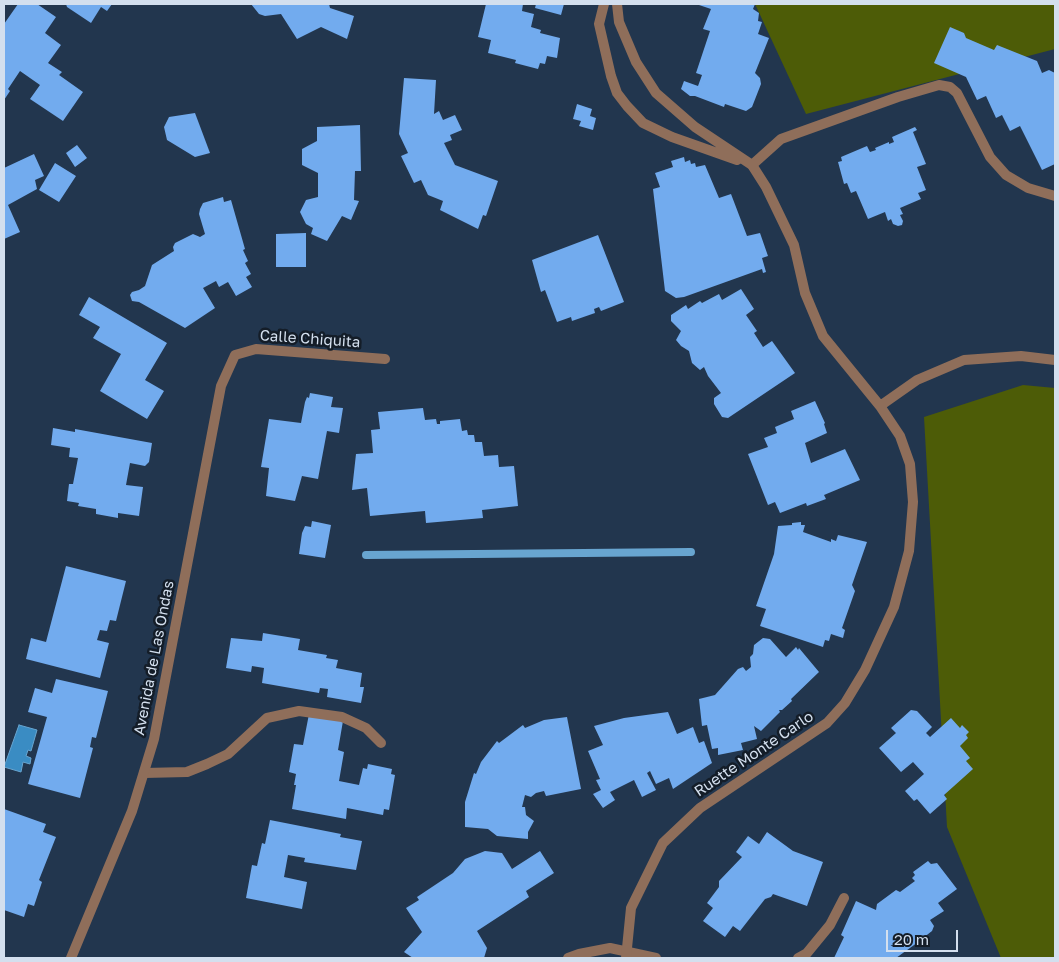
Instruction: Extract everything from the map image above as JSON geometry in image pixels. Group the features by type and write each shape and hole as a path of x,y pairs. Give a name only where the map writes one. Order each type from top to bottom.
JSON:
{"street":[{"path":"604,4 599,24 611,76 617,93 643,123 672,137 752,166 781,139 812,126 898,96 945,86 950,87 957,93 990,158 1006,175 1028,188 1055,196"},
{"name":"Ruette Monte Carlo","path":"617,4 619,22 636,62 656,93 694,127 752,166 766,188 794,245 805,293 823,336 880,406 900,436 910,464 913,502 908,551 894,607 865,670 845,703 827,723 700,808 663,843 631,908 626,956"},
{"name":"Calle Chiquita","path":"235,356 256,349 384,359"},
{"name":"Avenida de Las Ondas","path":"71,958 132,811 154,739 221,386 235,356"},
{"path":"880,406 917,380 964,360 1021,356 1055,360"},
{"path":"144,773 187,772 228,754 267,718 299,711 342,717 366,728 382,743"},
{"path":"798,958 807,953 830,925 844,898"},
{"path":"568,958 610,948 626,956 656,958"}],"green space":[{"path":"755,4 1055,4 1055,49 806,114"},
{"path":"1023,385 1055,388 1055,958 1001,958 947,827 924,417"}],"water":[{"path":"19,725 37,730 31,751 28,750 26,756 31,758 30,764 23,762 21,772 4,767"}],"building":[{"path":"18,4 37,4 56,17 45,33 61,45 48,63 62,72 59,75 83,92 63,121 30,99 40,85 20,71 8,89 10,91 4,100 4,24"},
{"path":"66,4 112,4 107,11 101,7 91,23 67,7"},
{"path":"251,4 329,4 330,8 354,16 347,39 321,27 297,39 281,14 265,16 259,14"},
{"path":"486,4 523,4 522,11 534,14 531,27 541,30 540,33 560,38 557,58 547,56 545,64 540,63 538,69 515,63 516,60 488,53 491,40 478,37"},
{"path":"536,4 564,4 561,15 535,8"},
{"path":"696,4 755,4 753,9 759,13 758,21 762,22 758,34 769,38 755,73 760,78 761,84 752,107 746,111 725,104 724,107 695,96 690,96 681,89 684,81 698,86 702,75 696,73 710,31 703,29 711,9"},
{"path":"950,27 964,33 966,38 994,50 997,45 1037,61 1042,73 1049,70 1055,73 1055,164 1042,170 1020,126 1010,131 1002,115 996,118 986,96 977,100 966,77 934,63"},
{"path":"404,78 436,80 434,114 439,111 443,120 455,115 462,130 450,135 452,140 444,143 455,165 498,181 486,216 483,215 478,229 440,210 443,201 428,195 421,180 414,183 401,156 408,153 399,134"},
{"path":"577,104 592,109 590,116 596,118 593,130 579,126 581,121 573,119"},
{"path":"195,113 210,153 195,157 167,140 164,127 169,117"},
{"path":"360,125 361,171 355,171 354,200 359,201 351,220 342,216 327,241 311,234 313,228 306,224 300,212 306,200 318,197 318,173 302,165 302,149 317,141 317,127"},
{"path":"915,127 917,130 913,132 926,164 917,167 926,190 918,193 921,199 900,208 903,214 900,215 903,221 902,225 893,224 891,219 888,221 885,212 868,219 856,191 851,193 847,183 844,184 838,162 842,161 841,157 867,146 870,152 889,142 889,144 894,142 892,137"},
{"path":"77,145 87,158 75,167 66,153"},
{"path":"34,154 44,176 35,180 37,189 8,205 20,232 4,239 4,168"},
{"path":"684,157 685,162 690,160 691,164 695,163 696,167 705,165 719,198 731,194 747,236 760,233 768,256 762,258 766,272 763,273 762,269 684,297 676,298 665,291 653,189 660,187 655,173 673,167 671,161"},
{"path":"55,163 76,176 59,202 39,190"},
{"path":"223,197 224,202 231,200 245,249 243,250 248,261 245,263 251,274 246,277 252,287 236,296 228,282 219,287 216,281 203,288 215,308 185,328 139,302 132,301 130,295 132,292 145,286 152,265 174,251 175,243 193,234 200,237 205,234 199,214 203,203"},
{"path":"306,233 306,267 276,267 276,234"},
{"path":"598,235 624,302 601,311 599,307 594,309 595,313 572,321 571,317 557,322 545,290 541,292 532,260"},
{"path":"741,289 754,309 746,315 757,331 754,333 763,347 772,341 795,373 728,418 722,417 714,404 714,398 721,393 708,376 704,367 700,370 692,363 689,351 676,340 681,331 671,321 671,315 686,305 688,309 700,301 702,303 719,294 722,300"},
{"path":"89,297 167,343 145,380 164,391 147,419 100,391 121,354 93,338 100,327 79,315"},
{"path":"310,393 333,397 331,407 343,408 339,433 327,431 318,479 302,476 295,501 266,496 269,468 261,467 269,419 301,423 305,402 307,397 309,398"},
{"path":"815,401 825,423 827,433 805,443 811,463 845,449 860,480 824,495 826,499 807,506 806,503 780,513 775,502 768,505 748,454 768,447 764,438 777,433 775,427 794,419 791,411"},
{"path":"423,408 425,420 436,419 437,424 440,424 440,421 460,419 462,431 467,430 468,435 474,435 475,442 482,442 484,456 498,455 499,467 514,466 518,506 482,510 483,518 426,523 425,511 370,516 367,488 352,490 356,454 373,453 371,430 380,429 378,412"},
{"path":"53,428 75,432 75,429 152,443 149,462 145,466 130,463 126,485 143,487 139,516 118,513 118,518 96,514 96,509 78,506 79,503 67,501 69,484 73,484 78,458 69,457 70,448 51,445"},
{"path":"312,521 331,525 325,558 299,554 302,533 305,526 311,527"},
{"path":"801,522 801,525 805,525 803,532 831,542 831,539 836,541 838,535 867,542 852,585 855,591 842,628 845,630 843,638 831,634 829,641 825,640 823,647 760,626 766,609 756,606 774,554 778,526"},
{"path":"66,566 126,581 116,621 110,620 107,631 100,630 97,640 109,643 100,678 26,659 31,638 46,642"},
{"path":"263,633 300,639 298,650 327,655 326,658 338,660 336,668 362,673 360,687 364,687 361,703 327,697 328,689 320,688 319,693 262,683 264,668 252,666 251,672 226,668 231,638 262,641"},
{"path":"763,638 770,639 786,657 796,647 798,650 799,648 819,672 791,699 792,701 782,710 779,710 780,712 761,731 754,726 757,739 741,743 743,750 718,755 718,748 712,749 707,725 702,726 699,699 715,695 738,669 743,667 746,671 751,667 750,657 753,654 754,645"},
{"path":"56,679 108,691 96,738 92,737 90,747 93,748 80,798 28,784 47,717 28,712 35,688 52,693"},
{"path":"911,710 917,711 932,727 926,733 930,737 951,718 960,728 962,725 969,732 966,735 968,738 960,746 970,758 966,761 973,769 944,795 947,799 930,814 917,799 914,801 905,791 924,774 913,762 901,772 879,748 896,733 891,728"},
{"path":"668,712 677,734 693,727 699,743 704,741 712,763 673,789 669,778 656,784 650,771 647,773 656,790 642,797 634,780 610,792 615,800 603,808 593,794 601,790 596,780 600,779 588,751 603,745 594,726 624,718"},
{"path":"309,714 343,721 338,750 344,752 339,781 359,785 363,768 367,769 368,764 392,769 391,774 395,775 389,810 384,809 383,815 347,808 346,819 292,809 296,774 289,772 294,744 303,745"},
{"path":"567,717 581,789 546,796 544,791 536,793 531,797 525,795 522,807 525,807 526,815 534,821 528,832 528,839 497,836 488,829 465,827 465,802 474,773 476,774 481,762 497,741 499,743 523,725 525,728 544,720"},
{"path":"4,809 46,824 43,832 56,837 39,880 42,882 34,906 28,904 24,917 4,910"},
{"path":"270,820 341,834 340,837 362,841 356,870 304,862 305,858 288,855 284,877 307,882 302,909 246,898 252,865 257,866 262,843 265,844"},
{"path":"767,832 793,851 823,862 807,906 773,894 765,899 740,931 733,926 725,937 703,921 713,908 707,903 719,887 719,881 742,857 736,852 748,836 759,844"},
{"path":"485,851 502,853 512,869 540,851 554,873 526,891 529,897 477,931 487,948 484,958 413,958 404,952 422,932 406,908 419,900 417,897 453,873 465,859"},
{"path":"928,861 931,864 937,863 957,889 938,903 944,911 930,920 934,926 932,931 923,938 919,938 921,940 896,958 834,958 844,937 841,935 856,901 876,910 877,904 896,890 900,892 915,881 912,878 915,875 913,872"}],"waterway":[{"path":"366,555 691,552"}]}
